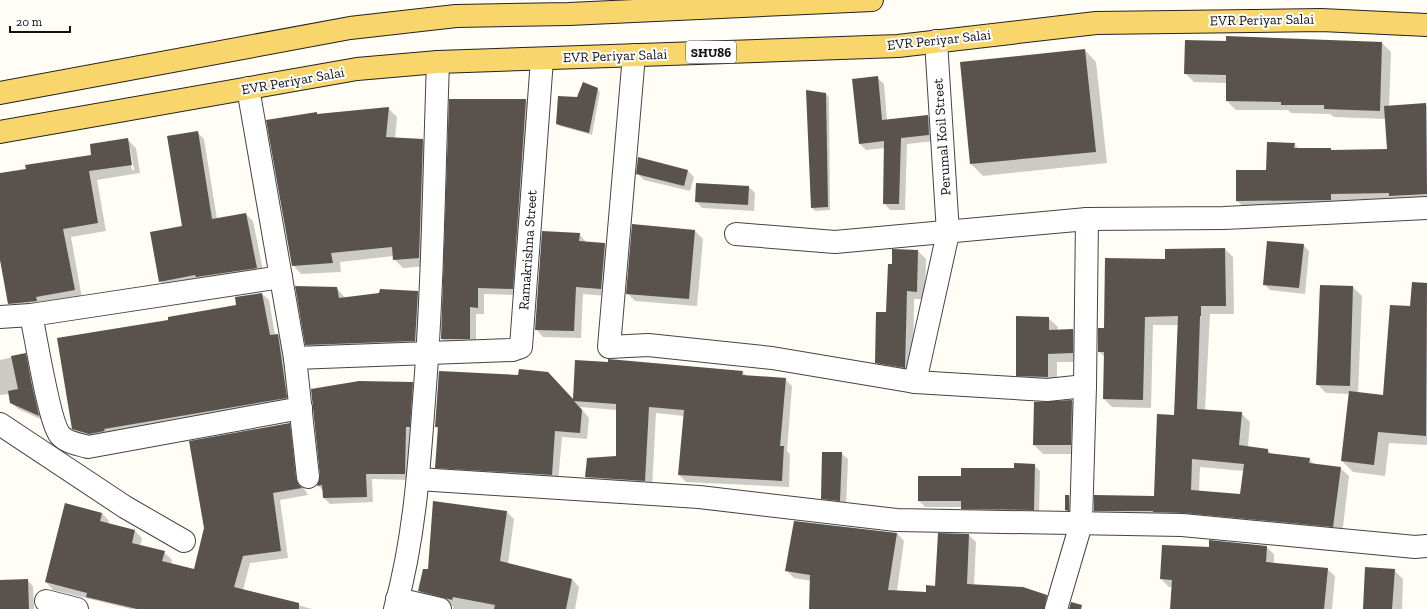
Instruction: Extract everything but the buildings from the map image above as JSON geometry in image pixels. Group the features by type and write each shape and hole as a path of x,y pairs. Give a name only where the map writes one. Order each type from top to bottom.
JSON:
{"main road":[{"path":"0,93 350,28 456,16 569,7 872,0"},
{"name":"EVR Periyar Salai","path":"0,132 357,70 438,62 898,46 1096,23 1321,20 1427,25"}],"street":[{"name":"Perumal Koil Street","path":"915,382 948,233 936,41"},
{"path":"634,55 609,347 648,345 772,358 915,382 1047,390 1085,386"},
{"name":"Ramakrishna Street","path":"428,353 512,350 521,347 542,59"},
{"path":"438,62 428,353 418,479 404,573 396,604 440,609"},
{"path":"248,88 295,358 308,477"},
{"path":"736,234 835,242 948,233 1087,219 1224,218 1427,208"},
{"path":"1056,609 1081,524 1085,386 1087,219"},
{"path":"0,317 31,315 281,277"},
{"path":"31,315 53,416 60,434 71,443 88,447 301,408"},
{"path":"295,358 428,353"},
{"path":"0,424 125,507 184,541"},
{"path":"418,479 699,497 896,520 1182,525 1415,547 1427,546"},
{"path":"46,601 77,609"}]}
